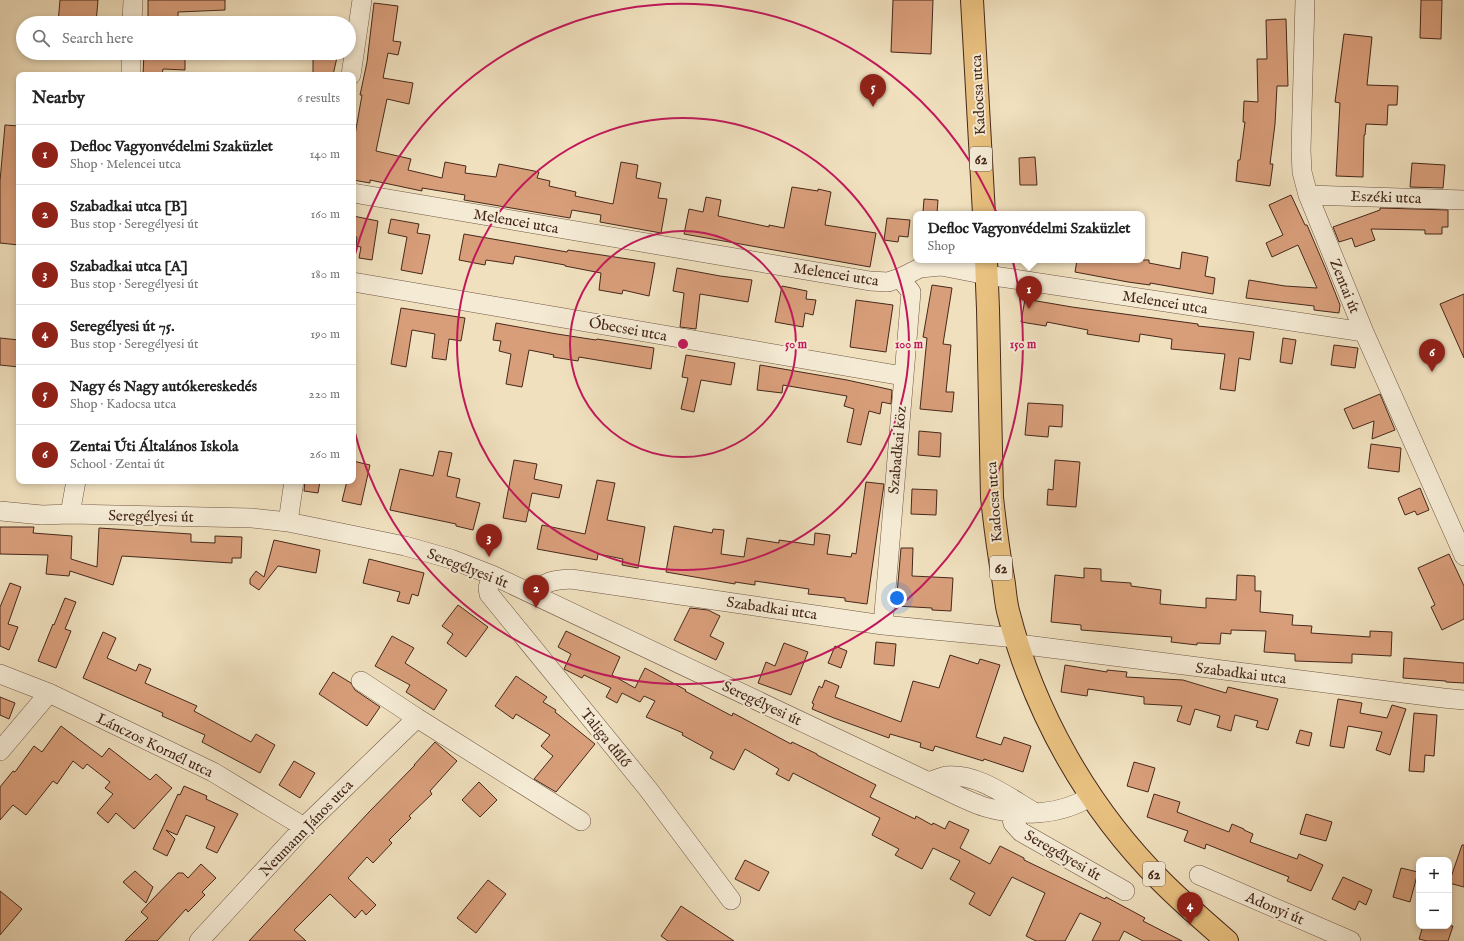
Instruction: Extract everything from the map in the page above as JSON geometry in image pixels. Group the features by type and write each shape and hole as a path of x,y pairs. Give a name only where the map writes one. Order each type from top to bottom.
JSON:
{"main road":[{"name":"Kadocsa utca","path":"972,0 984,211"},
{"name":"Kadocsa utca","path":"986,267 992,498 999,557 1008,610 1017,641 1045,715 1058,741 1091,796"},
{"name":"62","path":"1091,796 1137,855 1161,881 1196,915 1227,941"}],"street":[{"path":"132,16 133,0"},
{"path":"356,41 362,0"},
{"name":"Zentai út","path":"1305,0 1301,150 1302,172 1308,195 1364,332 1464,556"},
{"path":"131,60 131,72"},
{"path":"351,72 353,60"},
{"name":"Melencei utca","path":"356,194 870,281 888,282 920,268 941,266 986,267 1364,332"},
{"name":"Eszéki utca","path":"1308,195 1464,200"},
{"name":"Szabadkai köz","path":"883,625 910,292 900,278"},
{"name":"Óbecsei utca","path":"356,283 903,376"},
{"path":"70,514 75,484"},
{"path":"288,522 294,484"},
{"name":"Seregélyesi út","path":"0,511 42,515 70,514 252,518 288,522 405,546 451,559 492,575 984,807 1010,812 1035,813 1056,810 1084,801 1091,796"},
{"name":"Taliga dűlő","path":"492,575 488,588 489,594 648,790 730,900"},
{"name":"Szabadkai utca","path":"533,594 539,587 554,580 571,579 883,625 1017,641 1464,700"},
{"name":"Lánczos Kornél utca","path":"0,674 49,693 213,772 304,828"},
{"path":"361,681 581,821"},
{"path":"0,751 49,693"},
{"name":"Neumann János utca","path":"199,941 304,828 417,718"},
{"path":"929,782 946,776 968,778 980,781 1000,791 1035,813"},
{"name":"Seregélyesi út","path":"1010,812 1013,823 1021,832 1125,891"},
{"name":"Adonyi út","path":"1199,875 1352,941"}],"building":[{"path":"60,0 98,0 97,16 59,16"},
{"path":"148,0 225,0 225,10 178,12 178,16 148,16"},
{"path":"893,0 933,0 931,54 891,52"},
{"path":"1421,0 1442,0 1441,39 1420,38"},
{"path":"374,3 398,6 393,41 401,42 398,55 388,53 383,78 413,83 409,104 387,99 376,151 411,159 408,170 442,178 445,162 466,166 465,173 496,177 499,164 539,172 537,178 550,181 549,186 576,192 575,196 613,204 621,162 638,165 636,178 661,183 658,198 667,199 661,233 600,222 601,215 572,210 570,218 464,200 465,195 422,188 422,191 370,180 370,183 356,181 356,129 362,95 360,95 367,62"},
{"path":"1286,19 1288,86 1277,86 1275,124 1270,164 1273,164 1270,186 1236,181 1245,122 1243,122 1244,101 1258,102 1257,59 1267,59 1266,20"},
{"path":"1344,34 1372,37 1367,85 1398,86 1397,105 1388,105 1387,125 1366,124 1364,135 1363,177 1336,176 1340,103 1335,102"},
{"path":"144,60 185,60 185,70 163,69 162,72 143,72"},
{"path":"313,60 336,60 334,72 313,72"},
{"path":"5,125 16,126 16,245 0,243 0,181"},
{"path":"1035,157 1037,185 1020,185 1019,158"},
{"path":"1412,163 1445,165 1443,188 1410,187"},
{"path":"792,187 818,191 818,189 831,192 825,225 876,233 870,267 684,234 689,209 703,212 706,197 721,200 718,216 769,227 769,225 784,228"},
{"path":"1291,195 1305,225 1307,225 1327,272 1340,305 1339,313 1314,310 1314,306 1246,298 1249,280 1285,286 1317,288 1298,245 1272,257 1266,243 1283,235 1269,205"},
{"path":"924,199 938,200 937,211 923,211"},
{"path":"1380,208 1448,210 1448,227 1442,227 1442,234 1425,234 1425,230 1371,229 1375,240 1355,247 1352,238 1339,242 1333,227 1380,210"},
{"path":"356,217 378,221 372,260 359,258 361,247 356,246"},
{"path":"887,218 910,220 908,237 899,236 898,242 884,240"},
{"path":"391,219 419,224 417,233 430,235 422,274 401,270 407,237 388,233"},
{"path":"464,234 567,252 568,250 655,263 649,296 623,290 622,294 599,290 601,273 565,265 515,256 513,264 486,260 485,265 459,260"},
{"path":"1182,252 1208,257 1205,276 1215,278 1213,294 1150,283 1150,285 1128,282 1075,272 1076,263 1145,263 1145,260 1149,260 1149,263 1180,269"},
{"path":"677,268 752,280 748,302 700,294 696,329 680,327 684,293 673,291"},
{"path":"932,285 952,288 943,344 951,345 946,392 954,392 952,412 920,409 927,338 923,337"},
{"path":"782,286 807,291 806,299 816,300 813,315 805,313 803,327 775,322"},
{"path":"1464,294 1464,358 1440,304"},
{"path":"1025,299 1198,324 1198,326 1254,332 1250,360 1239,358 1235,391 1220,389 1225,354 1171,349 1172,339 1140,334 1139,342 1087,334 1088,330 1047,322 1046,326 1021,322"},
{"path":"856,300 893,305 886,352 850,347"},
{"path":"401,308 465,318 461,341 449,339 446,360 432,358 435,334 412,330 406,367 391,364"},
{"path":"496,323 557,334 654,348 651,369 579,357 578,361 553,357 554,355 529,350 522,387 506,384 511,354 499,351 501,341 493,340"},
{"path":"0,338 16,340 16,367 0,365"},
{"path":"1283,338 1296,340 1292,364 1280,362"},
{"path":"1334,345 1358,348 1355,368 1331,365"},
{"path":"686,355 735,363 731,385 701,380 694,412 681,409 688,378 682,377"},
{"path":"760,365 847,380 892,390 891,404 882,402 880,414 869,411 861,445 847,442 854,409 844,406 847,396 783,385 782,393 757,390"},
{"path":"1380,394 1395,430 1372,439 1374,421 1353,429 1344,409"},
{"path":"1028,403 1063,405 1062,427 1049,426 1048,437 1025,435"},
{"path":"919,431 941,433 940,457 918,455"},
{"path":"1371,444 1401,448 1399,472 1368,468"},
{"path":"439,451 452,453 447,476 460,479 456,497 480,503 473,530 456,526 456,524 390,510 400,469 433,476"},
{"path":"514,460 537,464 534,479 562,485 559,498 532,493 526,522 503,518"},
{"path":"1055,460 1080,462 1076,507 1047,505 1048,489 1053,490"},
{"path":"356,462 370,465 361,505 342,501 346,484 356,484"},
{"path":"597,480 615,483 607,520 645,527 638,568 622,565 623,559 598,554 597,560 537,549 542,525 585,534"},
{"path":"866,482 884,484 867,604 845,601 845,598 808,594 809,589 755,581 755,585 735,582 735,584 666,572 674,526 712,533 713,529 724,530 721,554 744,557 747,538 779,543 779,540 814,545 815,533 830,535 827,554 851,557 852,553 856,554"},
{"path":"305,484 320,484 318,493 304,491"},
{"path":"1420,488 1429,510 1417,515 1415,511 1405,515 1398,498"},
{"path":"912,489 937,490 936,515 911,514"},
{"path":"0,527 34,527 33,533 72,536 71,559 97,567 99,528 191,534 191,542 215,543 215,536 242,537 241,558 232,558 232,563 122,556 113,585 70,571 69,576 46,574 48,555 0,554"},
{"path":"274,540 320,550 316,573 278,566 259,590 250,584 250,579 256,571 264,577"},
{"path":"901,548 913,548 912,576 953,578 951,611 932,610 932,608 896,606"},
{"path":"1449,554 1464,586 1464,619 1442,630 1431,607 1435,605 1418,568"},
{"path":"369,559 424,573 418,596 412,594 409,604 397,601 400,592 363,583"},
{"path":"1084,568 1101,569 1101,581 1131,583 1131,586 1161,590 1160,604 1206,608 1206,598 1236,600 1237,575 1255,576 1255,591 1261,591 1260,612 1293,615 1292,625 1312,626 1311,633 1370,637 1370,631 1392,632 1391,656 1352,654 1352,663 1295,661 1295,654 1264,652 1266,631 1231,630 1231,634 1221,633 1220,644 1197,643 1197,645 1171,642 1172,637 1081,630 1081,625 1051,622 1055,575 1084,578"},
{"path":"10,583 21,587 8,624 18,627 9,650 0,646 0,607"},
{"path":"65,598 76,602 65,629 71,631 56,668 38,661"},
{"path":"458,605 488,627 466,657 447,643 453,634 442,626"},
{"path":"690,608 708,610 720,616 710,636 724,643 716,660 674,640"},
{"path":"566,631 620,657 612,675 635,688 645,668 732,716 733,713 791,744 792,742 817,754 876,785 870,797 915,819 916,816 932,825 933,823 945,829 949,821 969,830 960,848 990,864 1000,846 1024,858 1024,860 1105,899 1106,897 1145,918 1143,921 1182,941 1143,941 1124,931 1119,941 1092,941 1101,923 1080,913 1065,941 1036,941 1026,936 1045,893 1012,877 990,916 969,904 975,893 950,879 960,861 933,848 922,869 895,855 899,849 872,835 880,818 793,773 789,781 776,774 779,769 745,749 734,770 710,758 713,752 682,735 683,733 646,717 655,701 644,696 640,702 622,693 617,703 606,697 611,688 584,675 582,678 564,669 571,654 558,647"},
{"path":"103,632 116,638 107,658 136,671 139,664 151,669 145,683 197,706 194,711 251,742 256,734 275,745 260,773 202,742 205,735 162,716 163,713 83,678"},
{"path":"392,636 414,648 405,663 447,690 434,710 406,692 410,685 375,666"},
{"path":"876,642 896,644 894,666 874,664"},
{"path":"784,643 808,652 791,695 758,683 766,662 775,666"},
{"path":"835,646 847,651 841,668 828,663"},
{"path":"950,655 978,664 980,659 1000,665 976,737 1001,745 1004,737 1031,746 1023,772 984,759 983,761 935,746 933,751 920,747 921,743 890,734 889,738 812,709 814,704 812,703 819,686 822,688 825,680 839,686 835,697 901,722 913,681 939,688"},
{"path":"1404,658 1464,663 1464,683 1403,678"},
{"path":"1065,665 1107,672 1107,670 1127,672 1126,677 1183,680 1226,693 1228,687 1278,699 1268,730 1256,727 1258,721 1235,715 1231,731 1217,727 1220,716 1195,709 1190,725 1177,721 1182,706 1144,704 1144,697 1088,689 1087,696 1061,692"},
{"path":"333,672 351,683 355,690 380,707 367,726 319,694"},
{"path":"516,676 547,697 543,702 556,710 555,712 595,744 556,792 534,779 553,756 541,746 550,735 516,714 513,719 495,706"},
{"path":"0,697 15,703 9,719 0,715"},
{"path":"1338,699 1362,703 1360,713 1387,718 1392,705 1406,709 1390,755 1376,750 1382,732 1348,726 1344,748 1330,746"},
{"path":"1414,713 1437,715 1434,756 1425,755 1424,772 1409,771"},
{"path":"61,726 102,757 109,748 150,780 156,774 172,788 134,829 116,813 108,823 97,813 113,794 105,788 110,782 87,764 83,769 73,761 57,784 53,781 26,815 13,805 0,820 0,787 13,771 15,772 34,746 42,752"},
{"path":"1300,730 1312,733 1309,746 1296,743"},
{"path":"435,742 457,761 430,791 432,794 409,816 411,818 389,840 392,843 373,863 367,857 348,878 376,905 366,915 362,910 355,918 330,894 294,930 306,941 249,941 369,812 415,765"},
{"path":"294,761 315,773 300,798 279,785"},
{"path":"1134,762 1155,768 1148,792 1127,786"},
{"path":"479,782 497,800 480,817 462,800"},
{"path":"184,786 207,796 206,799 238,814 217,853 206,848 215,827 186,815 177,835 166,830 175,839 167,856 153,849 178,794 180,795"},
{"path":"1154,794 1180,802 1177,812 1229,832 1232,824 1253,834 1250,842 1297,859 1299,854 1323,865 1311,891 1287,881 1289,877 1206,844 1205,849 1184,841 1188,831 1147,817"},
{"path":"1306,814 1332,822 1326,841 1300,834"},
{"path":"1462,845 1464,845 1464,887 1452,884 1452,874"},
{"path":"745,860 769,872 759,891 735,879"},
{"path":"201,864 216,878 202,892 205,895 188,912 186,909 157,941 125,941 148,918 141,912 178,873 183,873 188,878"},
{"path":"1401,868 1416,872 1416,880 1410,902 1393,897"},
{"path":"135,871 153,887 146,903 123,882"},
{"path":"1343,877 1372,890 1366,905 1359,901 1355,910 1332,899"},
{"path":"488,880 506,894 476,933 457,918"},
{"path":"0,891 22,909 0,935"},
{"path":"681,906 734,941 668,941 661,936"},
{"path":"1422,929 1452,929 1448,941 1427,941 1419,939"}],"place":[{"name":"Nagy és Nagy autókereskedés","path":"873,107"},
{"name":"Defloc Vagyonvédelmi Szaküzlet","path":"1029,309"},
{"name":"Zentai Úti Általános Iskola","path":"1432,372"},
{"name":"Szabadkai utca [A]","path":"489,557"},
{"name":"Szabadkai utca [B]","path":"536,608"},
{"name":"Seregélyesi út 75.","path":"1190,925"}]}
